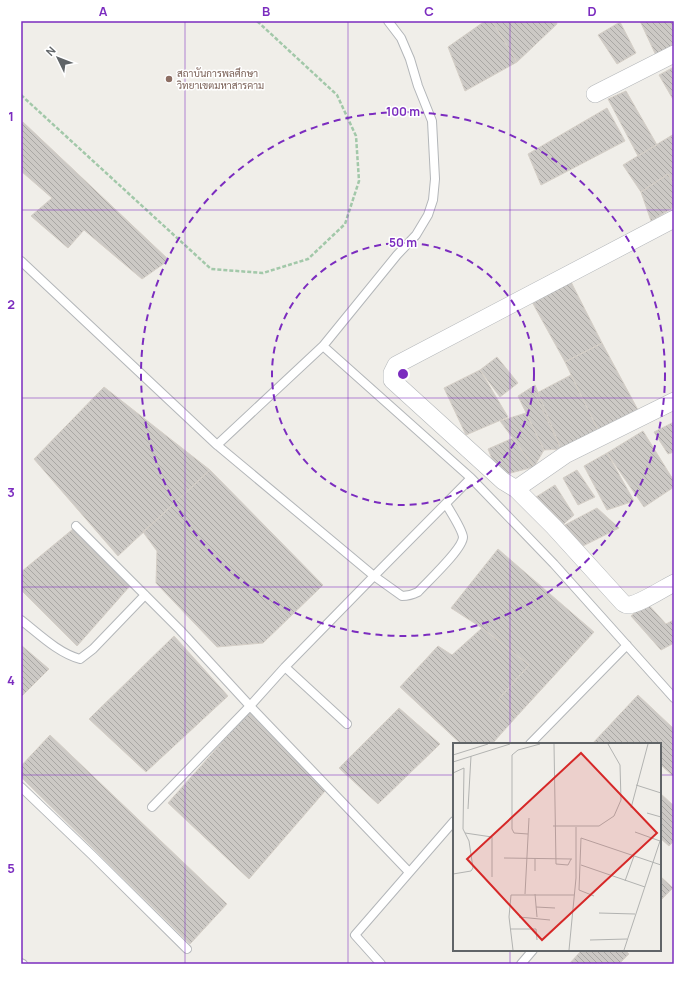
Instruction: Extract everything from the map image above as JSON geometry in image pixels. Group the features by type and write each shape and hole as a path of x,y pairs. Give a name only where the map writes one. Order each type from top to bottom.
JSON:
{"street":[{"path":"595,94 674,54"},
{"path":"674,219 396,365 392,372 392,380 503,481 516,488 554,527 624,604 629,605 641,601 674,583"},
{"path":"516,488 565,455 674,401"}],"lane":[{"path":"217,445 323,346 397,255 416,235 428,215 433,200 435,178 432,121 401,38 388,21"},
{"path":"21,261 217,445 374,576 402,596 412,595 418,592 454,555 460,546 463,538 460,529 446,504"},
{"path":"323,346 471,478 554,564 674,698"},
{"path":"152,807 250,706 285,667 471,478"},
{"path":"76,526 180,630 250,706 409,872"},
{"path":"21,620 58,649 80,659 93,649 145,595"},
{"path":"531,743 627,646"},
{"path":"285,667 347,724"},
{"path":"21,787 187,949"},
{"path":"381,964 355,935 453,823"},
{"path":"521,964 532,951"}],"path":[{"path":"21,95 211,269 263,273 308,259 345,224 359,181 356,136 337,95 257,21"}],"building":[{"path":"485,21 492,21 517,62 465,91 448,47"},
{"path":"492,21 556,21 557,24 517,62"},
{"path":"640,21 674,21 674,52 659,62"},
{"path":"620,22 636,53 617,64 598,35"},
{"path":"674,67 674,101 659,75"},
{"path":"626,91 657,145 638,156 608,99"},
{"path":"607,108 625,141 541,185 528,154"},
{"path":"23,122 169,260 142,279 84,230 68,248 31,216 52,198 21,171 21,123"},
{"path":"674,134 674,185 668,174 641,192 623,165"},
{"path":"668,174 674,185 674,207 651,221 641,192"},
{"path":"569,278 602,343 565,362 531,300"},
{"path":"602,343 638,410 598,430 565,362"},
{"path":"497,357 518,383 500,397 480,370"},
{"path":"480,370 508,417 466,435 444,388"},
{"path":"571,375 598,430 561,449 535,394"},
{"path":"535,385 561,449 544,450 518,396"},
{"path":"104,387 210,470 118,556 34,459"},
{"path":"526,413 544,450 534,467 500,421"},
{"path":"674,422 674,452 668,454 654,432"},
{"path":"643,431 674,481 674,487 644,507 607,453"},
{"path":"513,438 534,467 499,476 488,449"},
{"path":"607,453 634,501 607,510 584,466"},
{"path":"210,470 323,585 263,643 217,647 156,583 157,551 143,532"},
{"path":"577,470 595,497 578,505 563,478"},
{"path":"555,485 574,515 559,528 536,497"},
{"path":"597,508 619,528 579,548 559,528"},
{"path":"73,529 130,586 77,646 21,590 21,572"},
{"path":"498,549 594,632 517,716 499,699 529,665 482,628 451,608"},
{"path":"646,602 666,624 674,620 674,643 661,650 631,616"},
{"path":"482,628 529,665 499,699 517,716 493,743 460,743 400,687 438,646 452,655"},
{"path":"174,636 228,696 146,772 89,719"},
{"path":"21,645 49,669 21,697"},
{"path":"638,695 674,729 674,777 661,765 661,743 593,743"},
{"path":"399,708 440,744 378,804 339,768"},
{"path":"249,712 325,791 249,879 168,803"},
{"path":"50,735 227,904 190,944 21,777 21,766"},
{"path":"661,794 674,806 674,841 669,846 661,839"},
{"path":"661,877 673,888 661,900"},
{"path":"581,951 626,951 629,954 619,964 569,964"}],"place":[{"name":"สถาบันการพลศึกษา วิทยาเขตมหาสารคาม","path":"169,79"}]}
